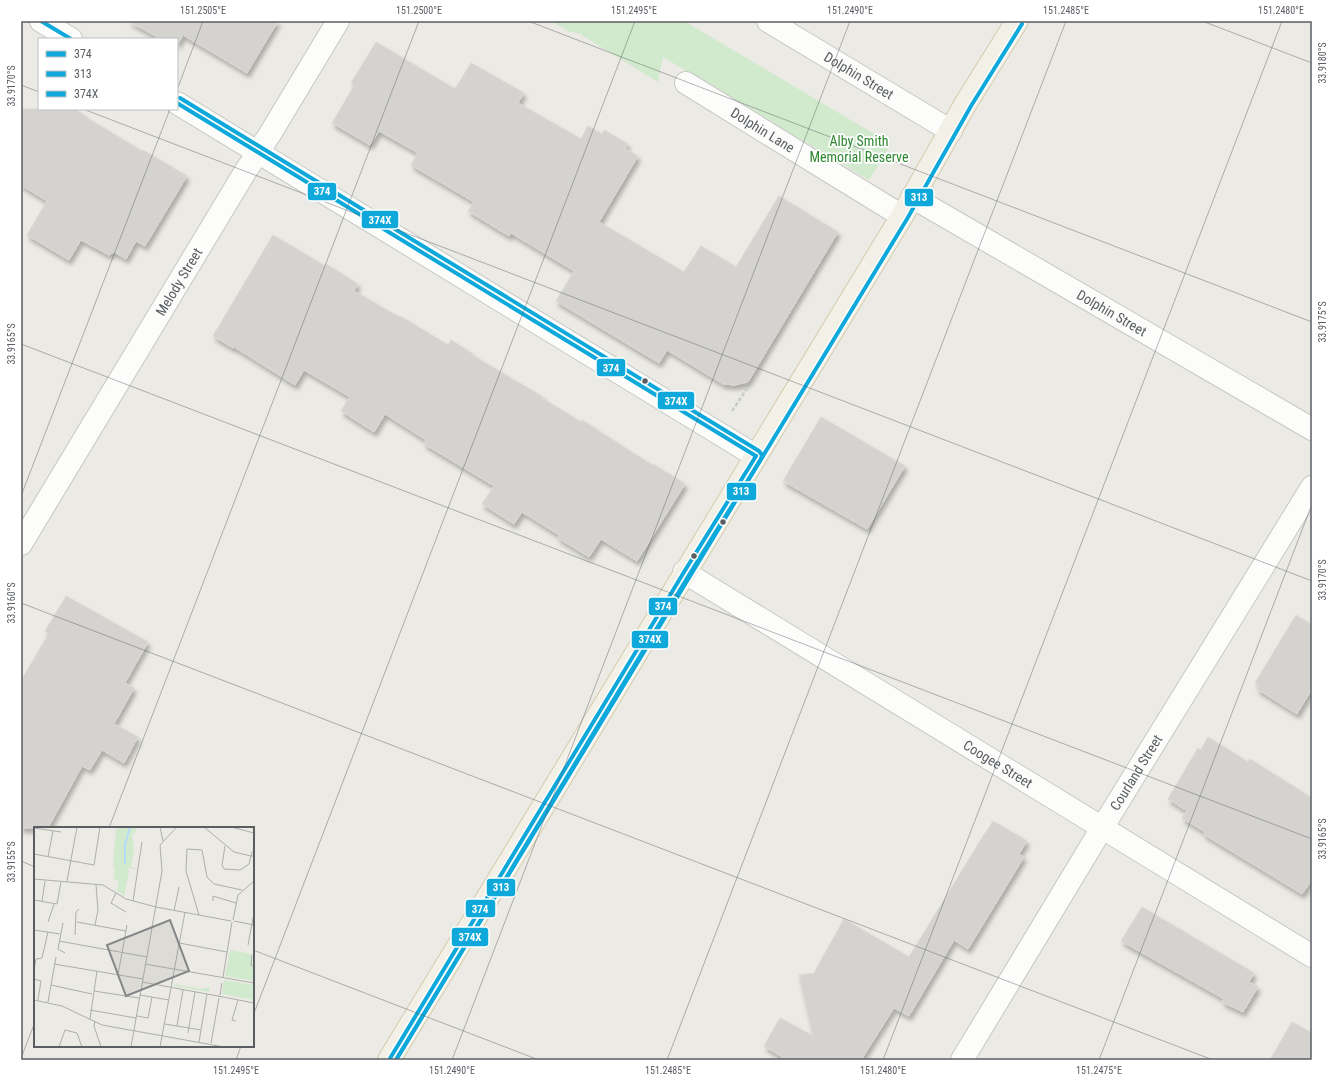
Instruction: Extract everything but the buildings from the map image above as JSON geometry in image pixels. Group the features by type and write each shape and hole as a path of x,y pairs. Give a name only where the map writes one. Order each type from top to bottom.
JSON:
{"main road":[{"path":"389,1060 907,207 966,103 1017,21"}],"street":[{"path":"41,21 69,38"},
{"name":"Melody Street","path":"21,544 338,21"},
{"name":"Dolphin Street","path":"768,21 951,131"},
{"name":"Dolphin Lane","path":"686,83 907,207"},
{"path":"178,104 756,456"},
{"name":"Dolphin Street","path":"907,207 1312,429"},
{"name":"Courland Street","path":"962,1060 1102,828 1312,487"},
{"name":"Coogee Street","path":"684,572 1312,956"}],"path":[{"path":"732,410 748,387"}],"green space":[{"name":"Alby Smith Memorial Reserve","path":"551,21 684,21 891,144 869,180 663,57 658,82 580,34 568,31"}],"transit line":[{"name":"374","path":"41,21 69,38"},
{"name":"313","path":"396,1060 907,219 971,106 1022,24"},
{"name":"374X","path":"180,98 759,451 762,455 761,459 689,575 396,1060"},
{"name":"374","path":"178,104 756,456"},
{"name":"374","path":"389,1060 684,572 756,456"}]}
